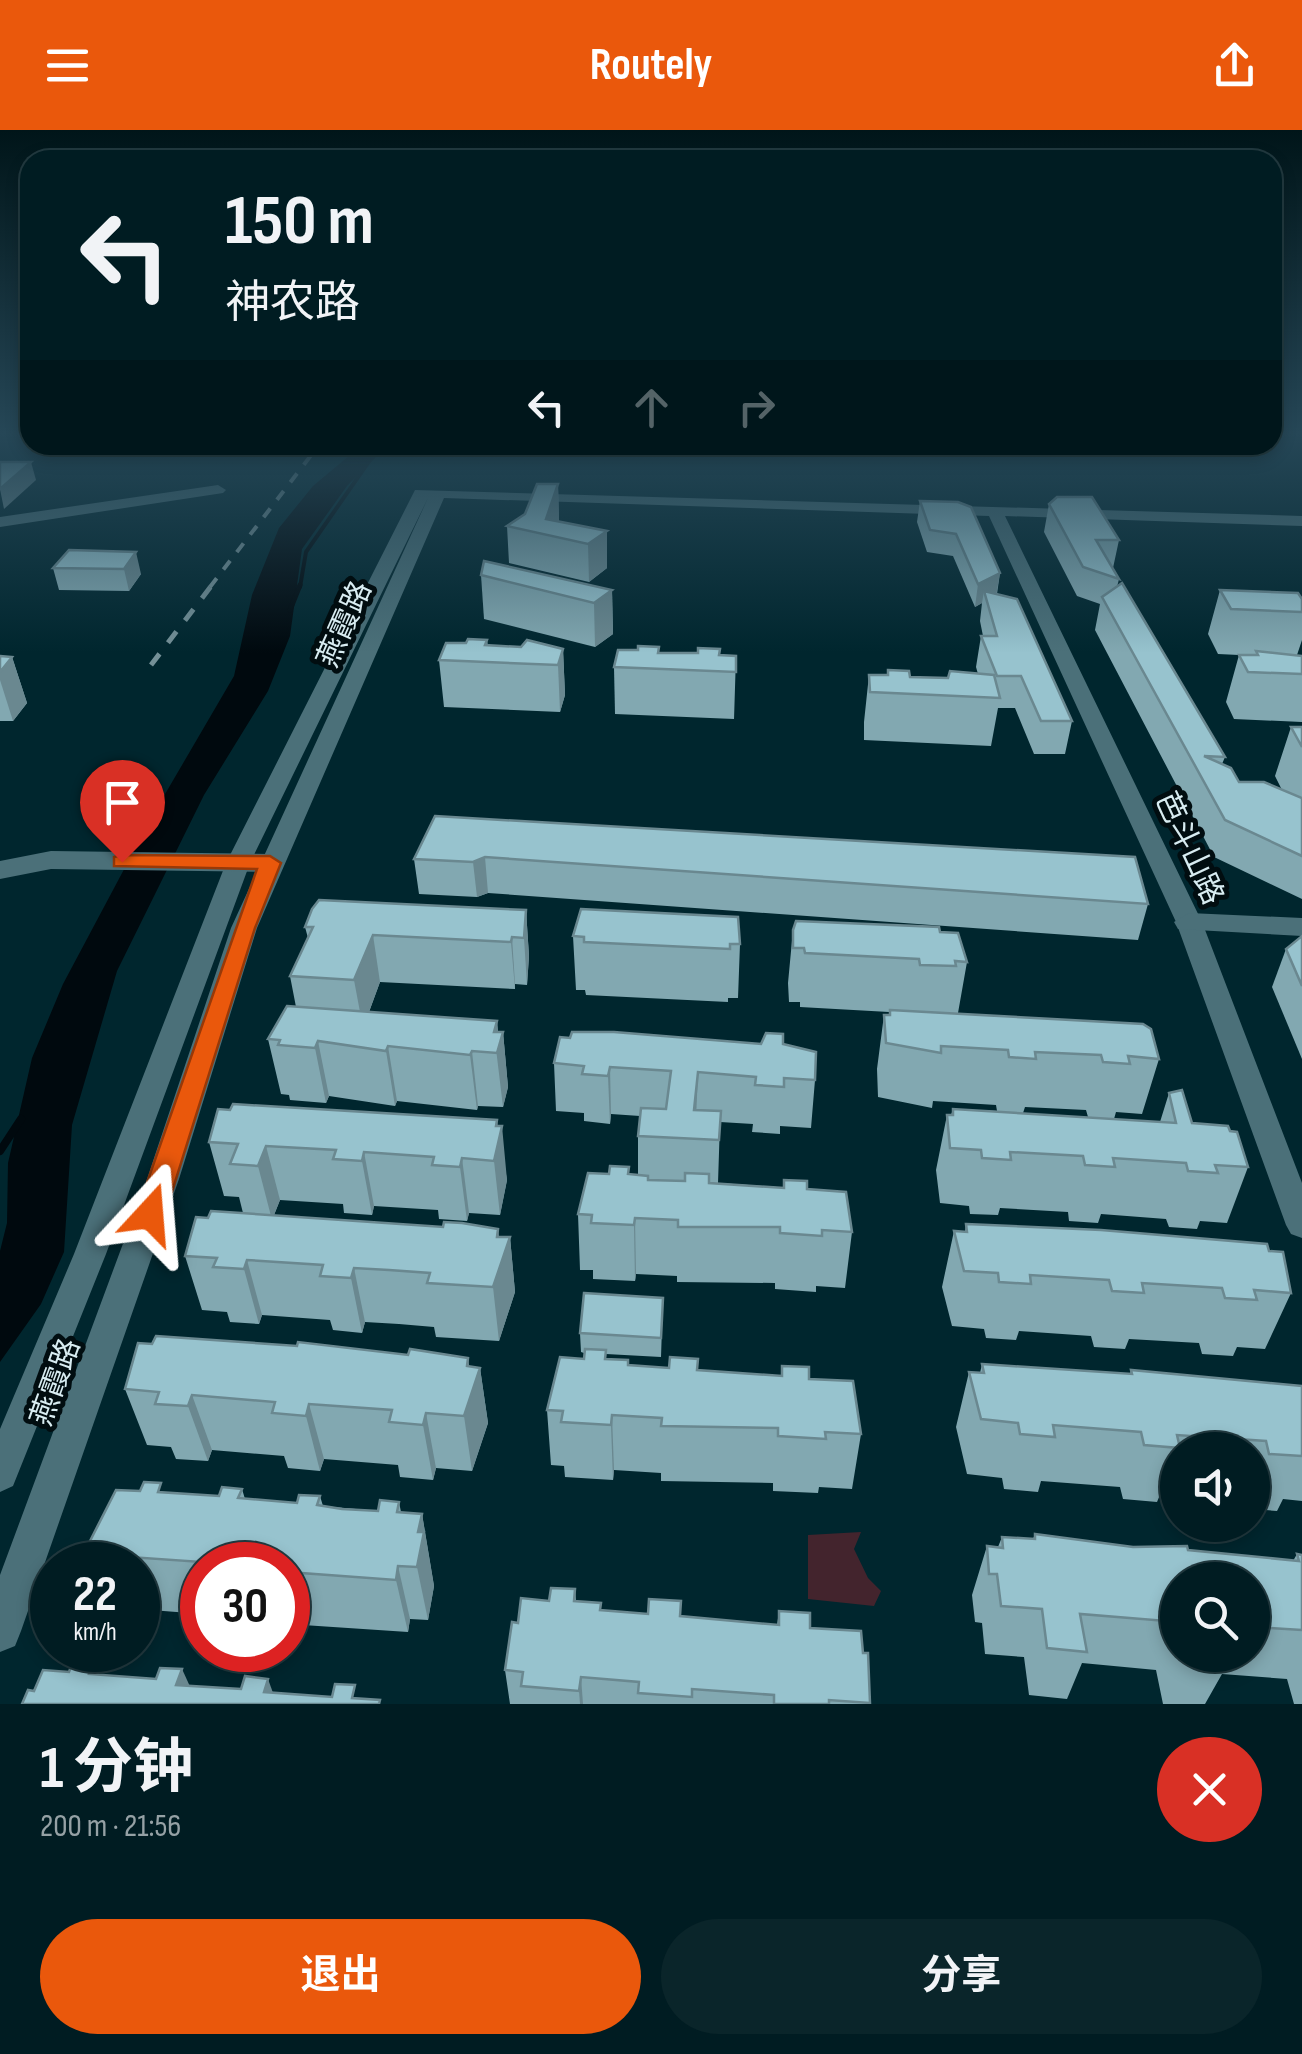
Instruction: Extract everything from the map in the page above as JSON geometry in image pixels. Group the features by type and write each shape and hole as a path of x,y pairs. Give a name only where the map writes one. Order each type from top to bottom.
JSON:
{"street":[{"path":"0,522 113,505"},
{"name":"燕霞路","path":"0,1474 90,1254 238,863 414,505"},
{"name":"燕霞路","path":"0,1631 163,1179 244,928 433,505"},
{"path":"836,505 1302,521"},
{"name":"芭斗山路","path":"994,510 1189,922 1302,1225"},
{"path":"0,850 51,860 270,863"},
{"path":"0,870 51,860"},
{"path":"1189,922 1302,927"}],"shaded area":[{"path":"297,505 333,505 302,549 290,636 268,691 204,795 117,971 72,1125 64,1252 41,1304 0,1362 0,1251 7,1223 8,1163 32,1058 63,984 154,813 234,676 252,595 279,528"},
{"path":"861,1532 854,1549 868,1578 881,1591 874,1606 808,1599 808,1535"}],"building":[{"path":"528,505 551,505 546,519 607,531 588,544 507,526 525,514"},
{"path":"922,505 971,507 1000,573 978,584 956,534 930,530"},
{"path":"1050,505 1097,505 1119,540 1096,540 1119,579 1083,567"},
{"path":"69,550 136,552 124,569 53,568"},
{"path":"484,561 612,590 594,603 481,575"},
{"path":"1122,583 1225,757 1204,756 1231,768 1239,782 1264,782 1302,798 1302,856 1225,820 1102,597"},
{"path":"1220,590 1298,593 1302,612 1231,609"},
{"path":"984,591 1017,599 1072,721 1041,721 1021,676 997,676 981,636 997,636"},
{"path":"468,639 487,640 485,645 521,647 527,640 563,649 558,665 439,660 446,643 466,643"},
{"path":"638,646 659,647 658,653 720,649 719,655 736,656 736,672 614,667 618,650 638,650"},
{"path":"1256,651 1302,656 1302,674 1248,672 1239,655 1258,655"},
{"path":"0,656 12,657 0,672"},
{"path":"888,670 909,671 910,677 948,678 950,671 994,675 1000,698 870,692 869,675 888,675"},
{"path":"1291,727 1302,727 1302,747"},
{"path":"435,816 1135,857 1148,904 485,857 473,862 414,859"},
{"path":"319,900 526,910 524,938 512,937 511,942 373,935 354,980 290,976 313,927 305,927"},
{"path":"581,909 738,917 740,944 730,944 730,949 584,942 584,937 573,936"},
{"path":"796,921 939,927 940,932 958,933 967,962 955,961 956,966 920,965 919,959 805,953 804,948 793,948"},
{"path":"1302,936 1302,986 1286,949"},
{"path":"287,1006 497,1021 494,1032 503,1032 497,1053 472,1051 470,1055 388,1046 386,1051 318,1041 315,1048 278,1045 280,1040 268,1039"},
{"path":"890,1010 1143,1024 1151,1029 1159,1059 1128,1056 1130,1064 1103,1062 1101,1055 1035,1052 1036,1059 1009,1057 1008,1050 941,1046 941,1053 886,1043 884,1015 890,1015"},
{"path":"572,1032 761,1044 766,1033 783,1034 783,1044 816,1052 815,1080 784,1078 784,1087 755,1085 756,1077 698,1072 694,1110 721,1111 719,1140 638,1136 641,1108 666,1109 671,1071 610,1067 608,1076 582,1074 584,1066 554,1063 560,1037 570,1038"},
{"path":"1182,1090 1192,1123 1228,1126 1230,1131 1237,1132 1248,1167 1215,1165 1218,1173 1188,1171 1186,1163 1113,1158 1115,1167 1085,1165 1083,1156 1010,1152 1011,1160 982,1158 981,1150 950,1148 947,1115 953,1115 953,1109 1176,1123 1169,1093"},
{"path":"233,1104 497,1120 496,1126 502,1126 494,1161 462,1158 460,1167 432,1165 434,1157 364,1152 362,1161 333,1159 336,1150 266,1146 258,1166 230,1164 238,1144 209,1142 218,1109 230,1110"},
{"path":"610,1166 629,1167 628,1174 648,1176 648,1180 685,1181 685,1173 709,1174 709,1183 784,1188 784,1180 807,1181 807,1189 846,1192 852,1232 822,1230 822,1236 780,1233 780,1227 678,1227 678,1220 635,1218 634,1225 591,1223 592,1215 578,1214 588,1173 609,1174"},
{"path":"211,1211 443,1227 444,1222 462,1223 498,1229 497,1237 510,1237 493,1287 427,1283 430,1273 389,1270 354,1268 351,1278 320,1276 323,1265 247,1260 244,1269 213,1267 217,1258 185,1256 196,1217 208,1218"},
{"path":"966,1224 1267,1244 1269,1251 1283,1252 1291,1293 1254,1290 1257,1300 1225,1298 1222,1288 1142,1283 1144,1293 1112,1291 1109,1280 1030,1275 1031,1284 999,1282 998,1273 964,1271 954,1231 967,1232"},
{"path":"584,1293 663,1298 661,1338 580,1333"},
{"path":"156,1336 297,1346 298,1342 408,1355 410,1349 468,1358 467,1366 480,1368 464,1416 426,1413 423,1425 389,1422 392,1410 309,1404 306,1416 272,1413 275,1402 192,1395 188,1406 155,1404 159,1392 125,1389 138,1343 152,1344"},
{"path":"585,1349 606,1350 605,1359 628,1360 628,1365 669,1368 670,1357 698,1359 697,1370 782,1376 782,1366 809,1367 809,1379 853,1381 861,1434 825,1432 826,1439 778,1436 778,1428 661,1426 662,1418 612,1415 611,1425 561,1422 563,1411 547,1410 560,1357 584,1359"},
{"path":"982,1364 1132,1374 1131,1370 1302,1386 1302,1456 1270,1454 1270,1432 1160,1432 1160,1446 1144,1445 1141,1432 1053,1425 1055,1437 1020,1434 1018,1423 981,1419 969,1372 984,1373"},
{"path":"144,1482 161,1483 158,1492 219,1496 222,1487 242,1489 238,1498 297,1503 299,1495 320,1496 317,1505 378,1511 380,1500 399,1502 397,1512 422,1514 418,1532 424,1532 417,1567 398,1566 396,1580 310,1574 310,1542 180,1542 180,1561 160,1559 160,1542 90,1541 116,1490 140,1491"},
{"path":"1035,1534 1133,1547 1187,1546 1188,1550 1299,1561 1297,1554 1302,1555 1302,1630 1270,1628 1270,1562 1160,1562 1160,1621 1080,1614 1087,1652 1047,1648 1042,1609 1001,1606 997,1574 989,1574 987,1546 1003,1548 1002,1537 1035,1539"},
{"path":"551,1588 575,1589 574,1601 601,1603 600,1610 648,1614 649,1599 681,1601 680,1616 779,1625 779,1611 810,1613 810,1628 861,1631 863,1653 868,1653 870,1703 829,1700 829,1704 774,1704 774,1695 692,1689 692,1697 638,1693 639,1682 581,1677 579,1691 521,1686 523,1672 505,1670 512,1622 518,1623 521,1598 549,1601"},
{"path":"160,1668 180,1669 176,1685 241,1689 245,1676 268,1679 264,1692 332,1697 335,1684 355,1685 352,1698 380,1700 379,1704 22,1704 28,1690 34,1691 42,1672 156,1679"}],"waterway":[{"path":"300,587 306,552 338,505"},
{"path":"290,610 300,585"},
{"path":"0,1151 21,1119"}],"railway":[{"path":"210,587 273,505"},
{"path":"151,665 212,585"}],"route":[{"path":"122,862 270,863 244,928 150,1214"}]}
